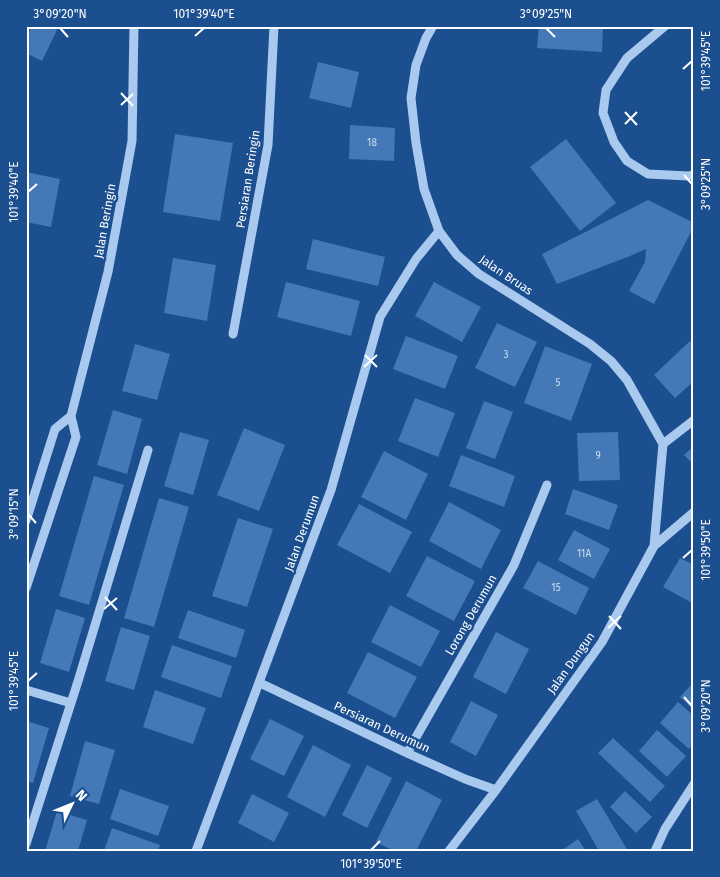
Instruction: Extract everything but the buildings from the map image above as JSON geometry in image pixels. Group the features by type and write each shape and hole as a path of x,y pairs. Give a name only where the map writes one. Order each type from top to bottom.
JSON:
{"street":[{"name":"Jalan Beringin","path":"26,588 76,437 71,416 108,272 132,141 134,26"},
{"name":"Persiaran Beringin","path":"233,334 268,145 274,26"},
{"name":"Jalan Bruas","path":"433,26 426,38 416,65 411,98 424,189 439,231 457,255 479,274 590,344 611,361 627,380 663,444"},
{"path":"665,26 627,58 606,90 602,113 614,142 626,161 648,174 694,175"},
{"name":"Jalan Derumun","path":"196,851 332,490 380,317 416,259 439,231"},
{"path":"26,521 55,429 71,416"},
{"path":"663,444 694,420"},
{"name":"Jalan Dungun","path":"449,851 496,790 602,642 654,546 663,444"},
{"path":"26,844 148,450"},
{"name":"Lorong Derumun","path":"407,753 514,566 546,485"},
{"path":"654,546 694,512"},
{"name":"Persiaran Derumun","path":"260,683 407,753 465,779 496,790"},
{"path":"26,690 70,702"},
{"path":"655,851 664,829 694,784"}]}
